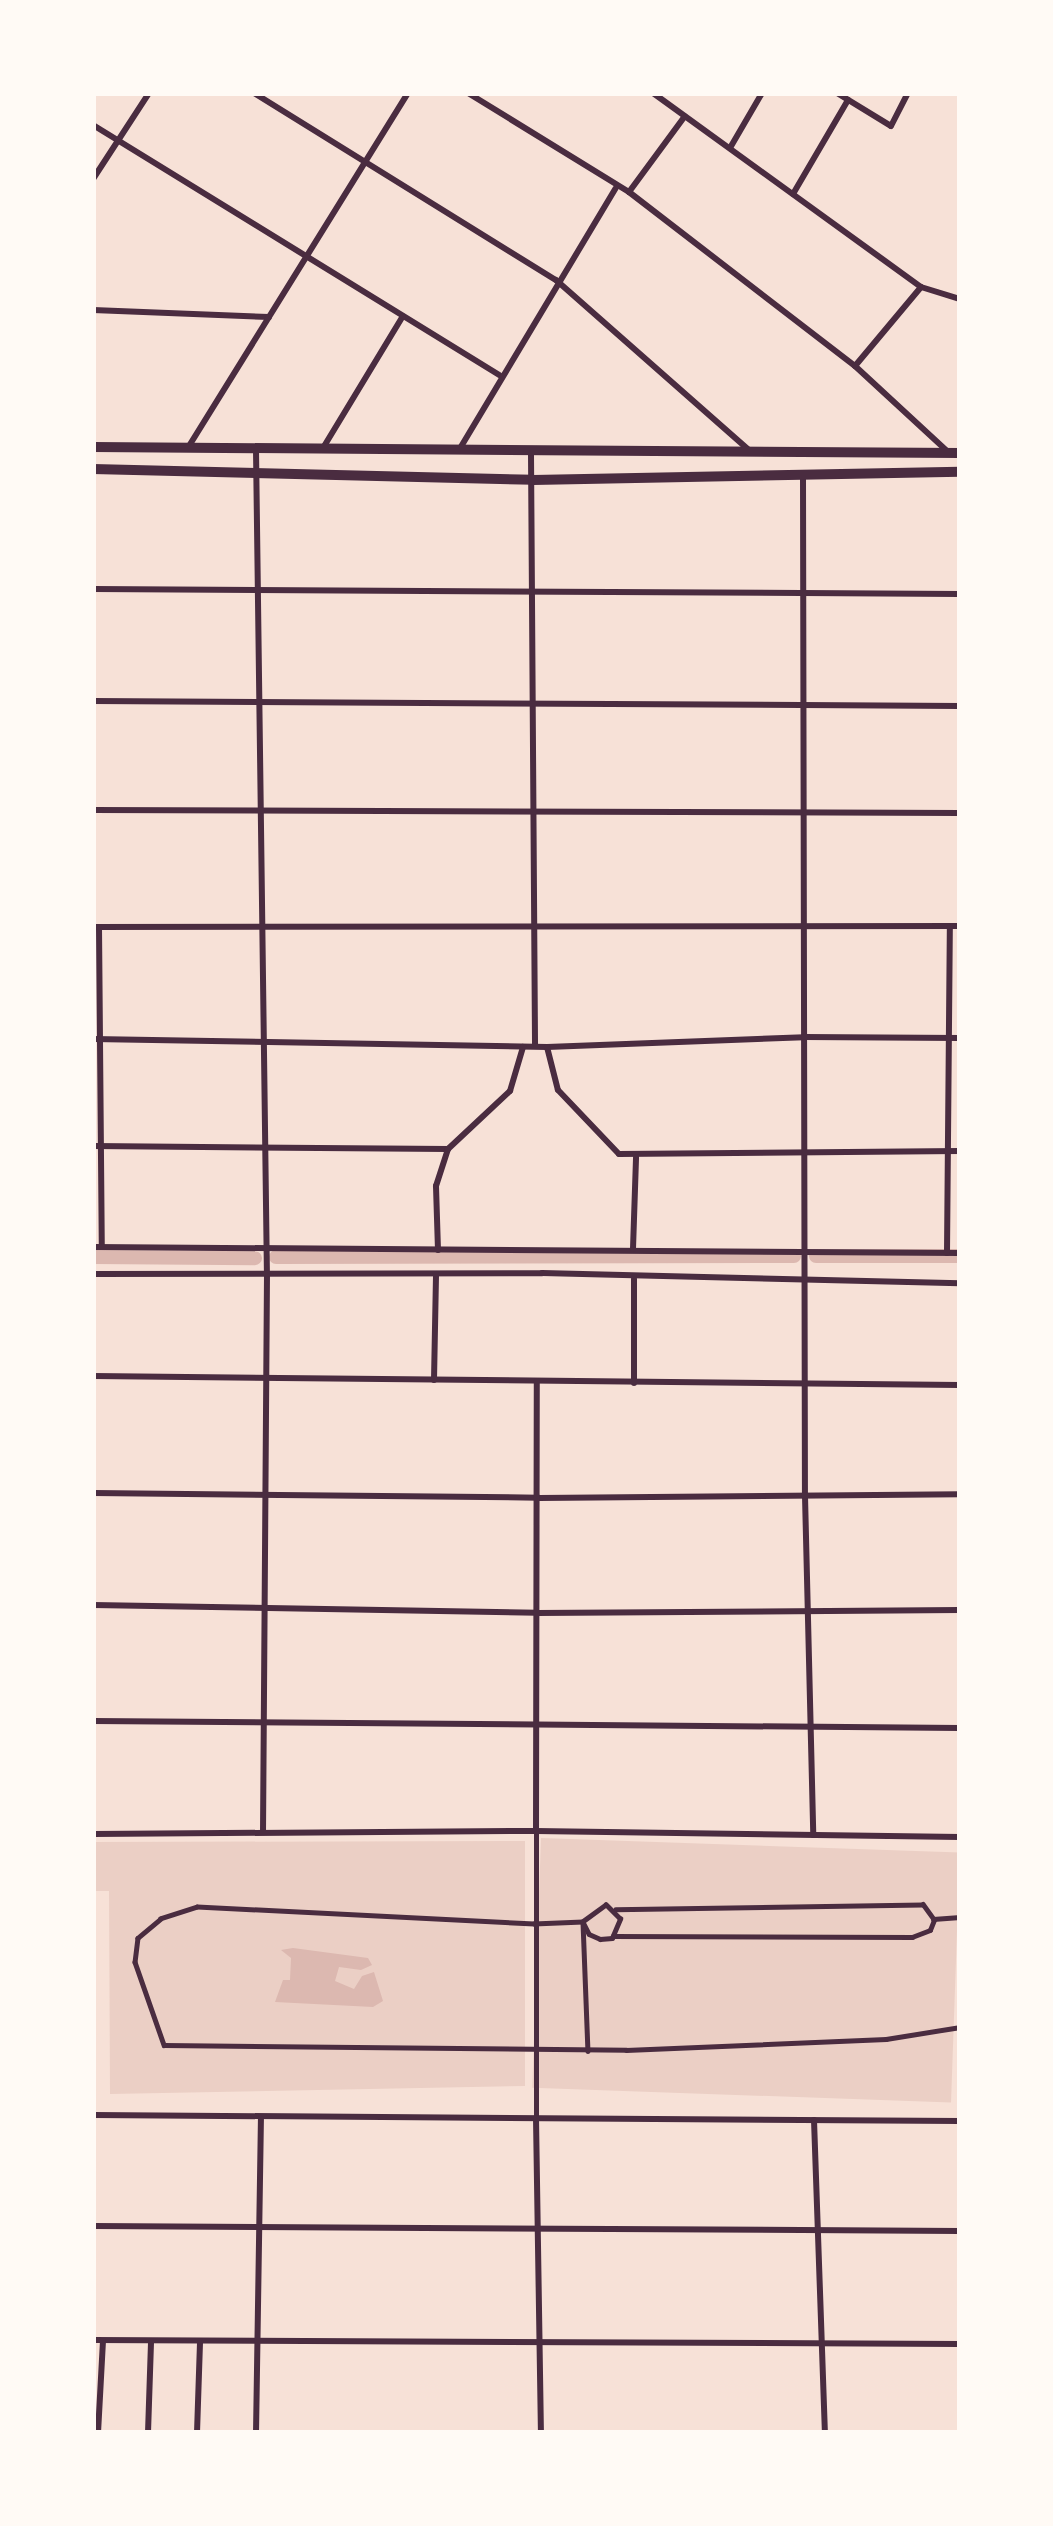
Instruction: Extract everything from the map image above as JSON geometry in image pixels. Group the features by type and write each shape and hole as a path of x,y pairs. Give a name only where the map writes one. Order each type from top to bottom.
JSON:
{"main road":[{"path":"93,447 531,454 748,449 954,453"},
{"path":"93,470 533,480 960,472"}],"street":[{"path":"93,179 149,93"},
{"path":"254,93 556,280 748,449"},
{"path":"187,449 408,93"},
{"path":"468,93 629,192 856,366 954,453"},
{"path":"653,93 921,286 960,299"},
{"path":"667,103 674,93"},
{"path":"730,148 762,93"},
{"path":"793,194 842,95 891,126 908,93"},
{"path":"629,192 685,116"},
{"path":"93,125 500,375"},
{"path":"457,453 556,280 616,188"},
{"path":"856,366 921,286"},
{"path":"93,310 269,316"},
{"path":"321,451 403,316"},
{"path":"256,449 267,1271 262,1830"},
{"path":"531,454 535,1046"},
{"path":"803,477 805,1496 813,1835"},
{"path":"93,589 960,594"},
{"path":"93,701 960,706"},
{"path":"93,810 960,813"},
{"path":"947,1253 955,926 96,927 98,1247 266,1251 633,1249 806,1252 947,1253 960,1253"},
{"path":"98,1039 547,1047 804,1037 960,1038"},
{"path":"439,1250 436,1186 448,1149 510,1091 523,1047"},
{"path":"547,1047 558,1090 611,1148 636,1157 960,1150"},
{"path":"97,1146 448,1149"},
{"path":"633,1249 636,1157"},
{"path":"93,1274 267,1271 960,1283"},
{"path":"434,1380 436,1276"},
{"path":"634,1277 634,1383"},
{"path":"93,1376 960,1385"},
{"path":"537,1381 534,1924 541,2433"},
{"path":"93,1492 539,1498 960,1494"},
{"path":"93,1605 537,1612 960,1610"},
{"path":"93,1721 960,1728"},
{"path":"93,1834 262,1830 960,1837"},
{"path":"583,1922 589,1934 613,1936 911,1937 930,1930 933,1919 923,1904 595,1908 583,1922 587,2051"},
{"path":"583,1922 534,1924 196,1907 161,1919 138,1938 135,1962 164,2045 587,2051 886,2038 960,2027"},
{"path":"613,1936 620,1918 616,1910"},
{"path":"933,1919 960,1917"},
{"path":"93,2115 960,2121"},
{"path":"256,2433 261,2117"},
{"path":"814,2120 818,2343 825,2433"},
{"path":"93,2226 960,2231"},
{"path":"93,2340 960,2344"},
{"path":"98,2433 104,2340"},
{"path":"148,2433 151,2341"},
{"path":"197,2433 200,2341"}],"shaded area":[{"path":"541,1838 960,1853 951,2102 532,2088"},
{"path":"525,1841 525,2086 110,2094 109,1891 93,1891 93,1842"},
{"path":"281,1950 368,1958 372,1965 361,1970 339,1967 335,1981 354,1989 362,1976 374,1972 383,2001 373,2007 275,2002 283,1980 290,1980 291,1958"}],"waterway":[{"path":"276,1257 794,1256"},
{"path":"816,1256 960,1256"},
{"path":"93,1257 255,1258"}]}
